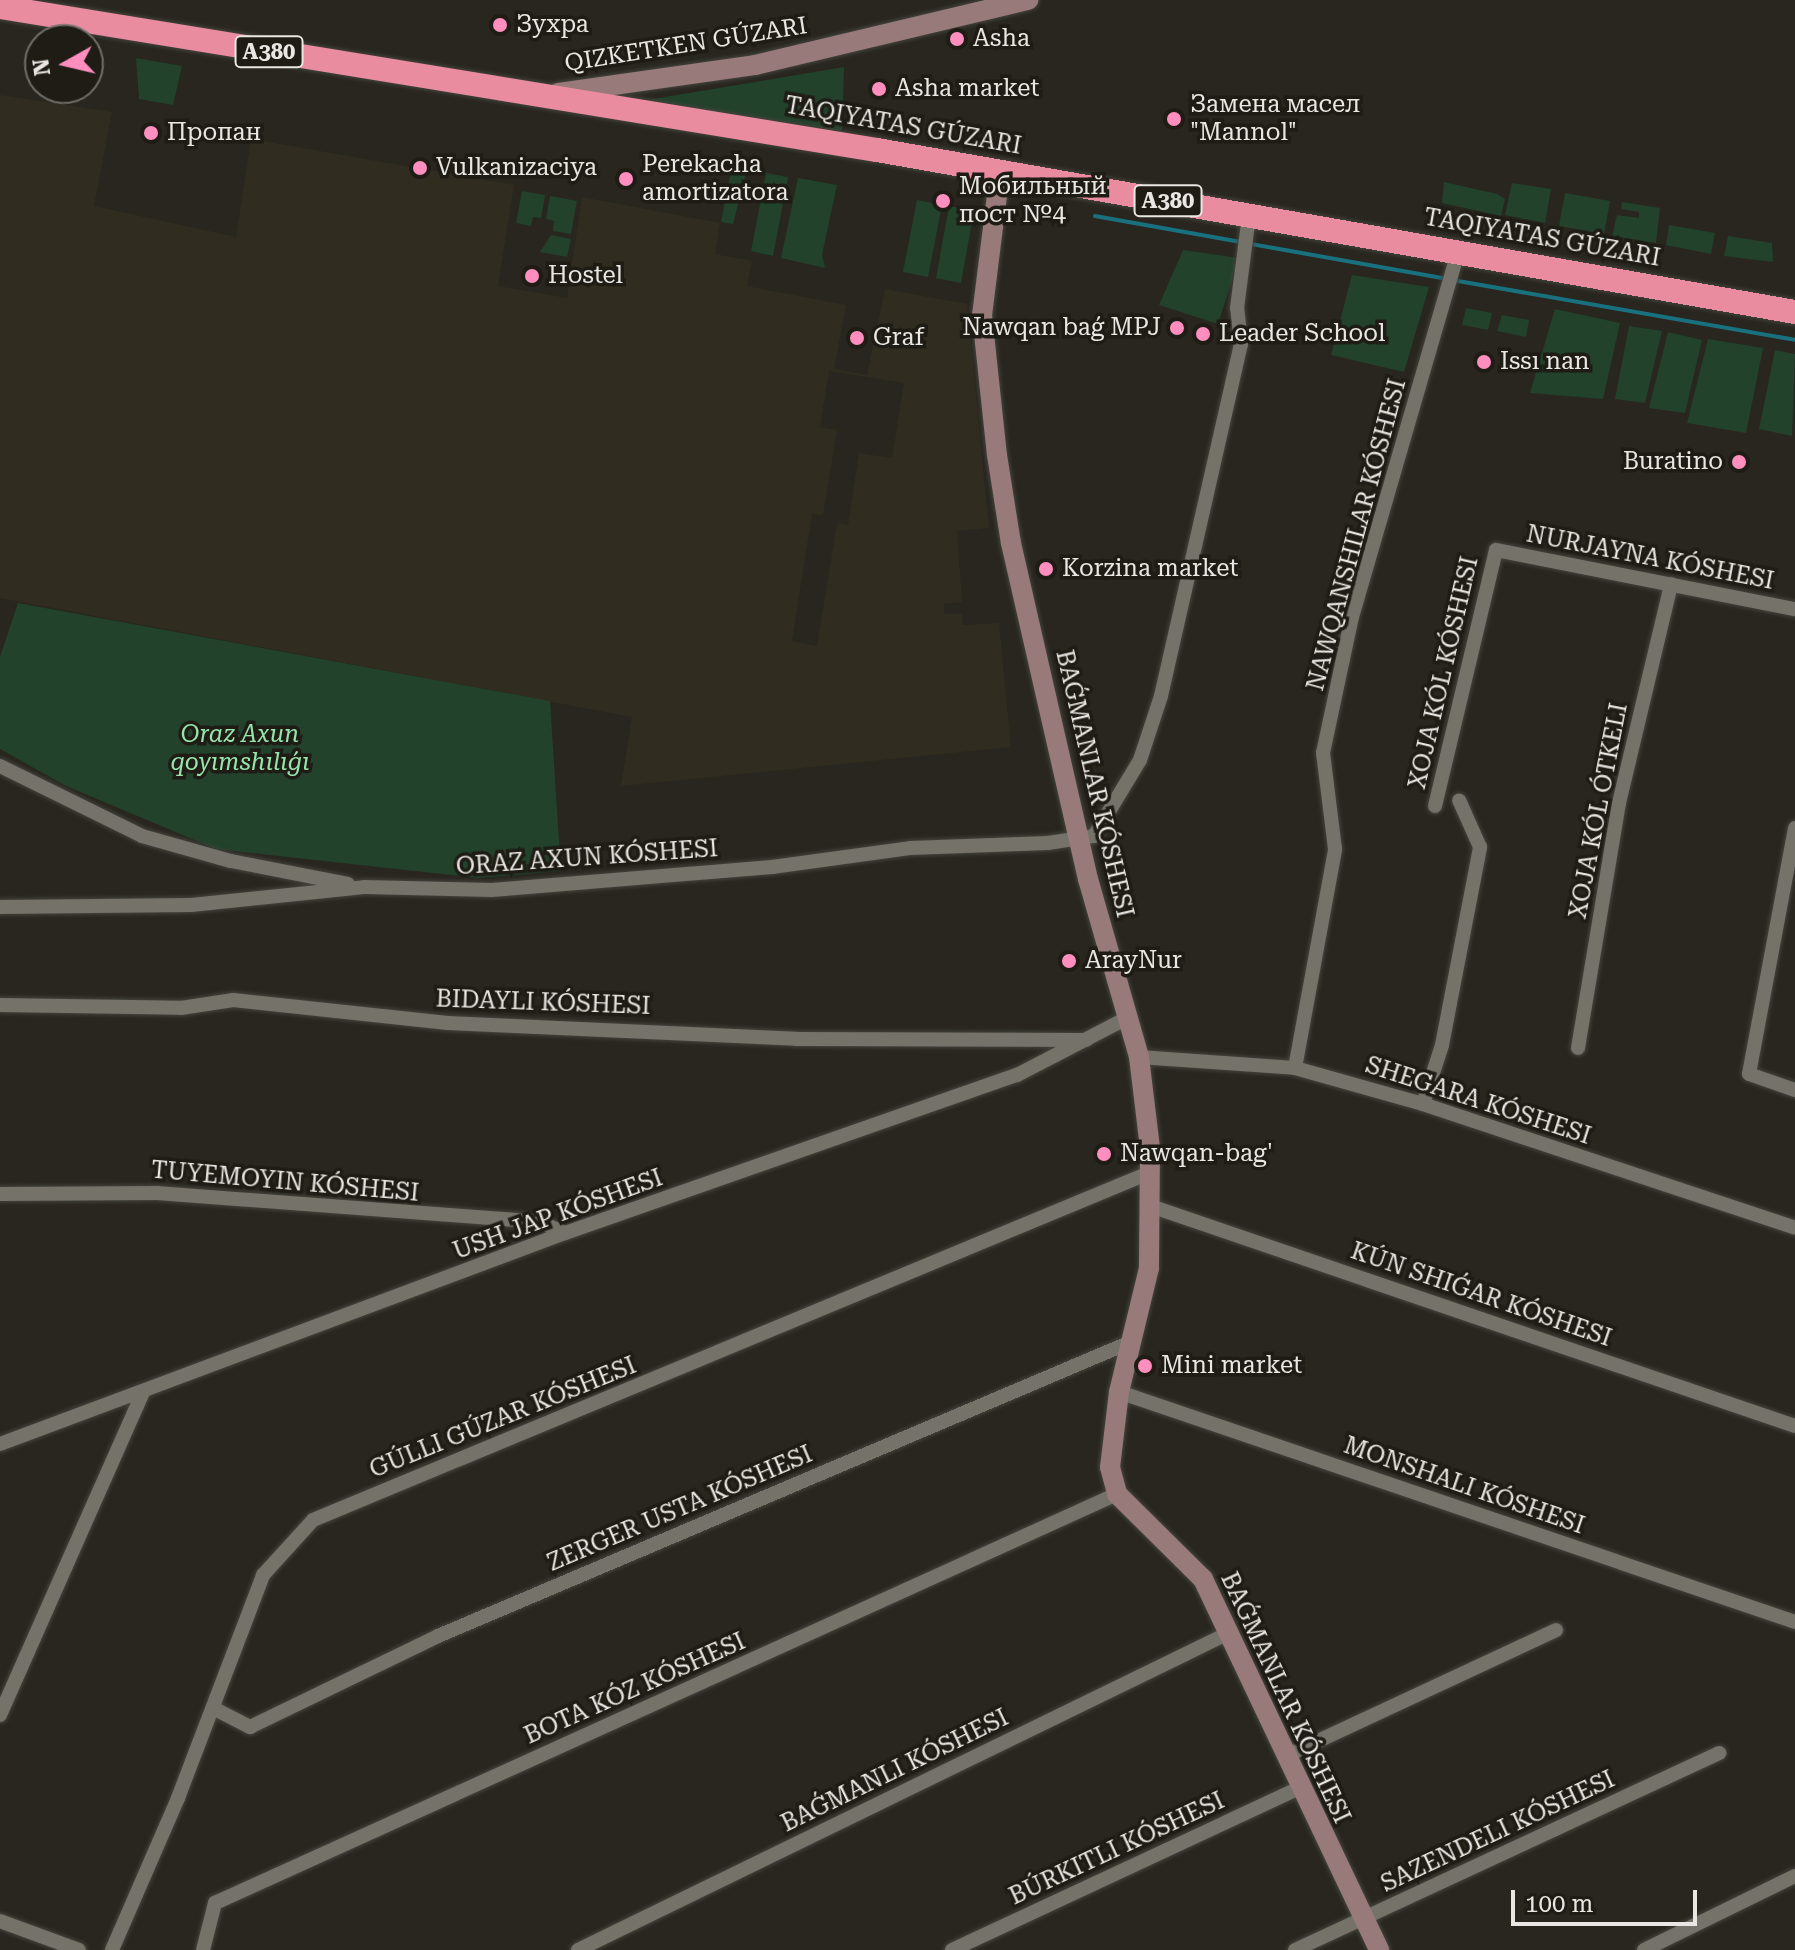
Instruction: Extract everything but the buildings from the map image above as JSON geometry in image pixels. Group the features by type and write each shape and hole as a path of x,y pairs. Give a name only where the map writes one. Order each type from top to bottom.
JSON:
{"highway":[{"name":"A380","path":"0,7 1000,171 1795,312"}],"street":[{"path":"539,94 755,65 1015,2"},
{"name":"BAǴMANLAR KÓSHESI","path":"1000,171 982,315 986,383 1011,543 1080,837 1139,1057 1151,1172 1153,1207 1149,1268 1119,1392 1110,1467 1117,1494 1188,1559 1231,1632 1300,1788 1379,1950"},
{"path":"1080,837 1094,836 1140,760 1161,696 1241,344 1237,308 1249,215"},
{"path":"1295,1068 1335,849 1323,753 1352,617 1458,251"},
{"name":"NURJAYNA KÓSHESI","path":"1496,550 1795,609"},
{"name":"XOJA KÓL KÓSHESI","path":"1435,806 1496,550"},
{"name":"XOJA KÓL ÓTKELI","path":"1578,1048 1619,803 1671,584"},
{"path":"0,766 142,836 231,861 364,887"},
{"name":"XOJA KÓL KÓSHESI","path":"1423,1104 1442,1045 1480,847 1459,800"},
{"path":"1795,828 1749,1074 1795,1090"},
{"name":"ORAZ AXUN KÓSHESI","path":"0,907 191,905 364,887 492,890 772,867 910,848 1048,843 1080,837"},
{"path":"0,1005 181,1008 233,1000 448,1023 796,1039 1086,1040"},
{"name":"USH JAP KÓSHESI","path":"0,1444 142,1394 565,1233 1017,1075 1127,1018"},
{"name":"SHEGARA KÓSHESI","path":"1139,1057 1295,1068 1423,1104 1795,1228"},
{"name":"GÚLLI GÚZAR KÓSHESI","path":"112,1950 213,1708 263,1575 313,1520 1151,1172"},
{"path":"0,1194 157,1193 540,1222 565,1233"},
{"path":"1153,1207 1795,1426"},
{"name":"ZERGER USTA KÓSHESI","path":"213,1708 250,1727 438,1636 1133,1341"},
{"path":"1119,1392 1795,1622"},
{"path":"0,1715 142,1394"},
{"name":"BOTA KÓZ KÓSHESI","path":"203,1950 215,1903 1117,1494"},
{"path":"1286,1756 1556,1630"},
{"path":"578,1950 1231,1632"},
{"name":"SAZENDELI KÓSHESI","path":"1295,1950 1719,1753"},
{"name":"BÚRKITLI KÓSHESI","path":"952,1950 1300,1788"},
{"path":"1644,1950 1795,1876"},
{"path":"0,1921 79,1950"}],"shaded area":[{"path":"0,95 24,99 24,104 59,104 112,112 94,206 236,237 251,139 514,185 498,286 567,298 582,197 720,223 715,254 752,261 747,286 846,305 834,369 867,375 885,289 967,304 989,528 957,531 962,602 944,604 944,614 962,614 963,625 999,623 1011,747 621,786 632,717 0,598","holes":["829,371 904,383 892,458 859,453 848,525 837,523 817,646 792,641 812,514 823,515 837,430 820,427"]}],"green space":[{"path":"136,58 182,66 173,105 139,99"},
{"path":"844,67 842,132 641,101"},
{"path":"732,166 747,169 733,224 721,222"},
{"path":"766,173 788,177 773,256 751,251"},
{"path":"798,178 837,185 822,255 825,268 781,258"},
{"path":"1444,182 1497,194 1505,199 1501,216 1442,203"},
{"path":"1512,183 1551,189 1545,223 1505,215"},
{"path":"522,191 545,195 541,218 533,217 531,226 516,223"},
{"path":"1565,193 1610,201 1604,234 1559,226"},
{"path":"550,196 577,201 571,234 553,231 554,221 546,219"},
{"path":"917,200 942,205 928,277 903,272"},
{"path":"1622,202 1660,208 1656,243 1612,236 1617,215 1639,218 1639,212 1621,209"},
{"path":"949,206 974,211 961,283 936,278"},
{"path":"1669,225 1715,233 1711,254 1666,245"},
{"path":"551,235 571,239 567,257 540,252"},
{"path":"1728,236 1772,243 1773,262 1724,256"},
{"path":"1183,250 1239,258 1218,324 1159,305"},
{"path":"1352,275 1429,287 1404,372 1331,355"},
{"path":"1466,308 1492,313 1488,330 1462,325"},
{"path":"1555,309 1620,323 1603,399 1530,393"},
{"path":"1502,315 1529,320 1526,337 1497,331"},
{"path":"1629,326 1662,331 1645,403 1615,399"},
{"path":"1668,332 1702,340 1685,413 1649,408"},
{"path":"1708,339 1763,348 1746,433 1687,423"},
{"path":"1775,350 1795,354 1792,436 1759,429"},
{"name":"Oraz Axun qoyımshılıǵı","path":"18,603 550,701 561,871 478,878 216,849 66,786 0,749 0,657"}],"waterway":[{"path":"1095,216 1241,242"},
{"path":"1251,244 1442,278"},
{"path":"1458,281 1795,340"}],"place":[{"name":"Зухра","path":"500,25"},
{"name":"Asha","path":"957,39"},
{"name":"Asha market","path":"879,89"},
{"name":"Замена масел \"Mannol\"","path":"1174,119"},
{"name":"Пропан","path":"151,133"},
{"name":"Vulkanizaciya","path":"420,168"},
{"name":"Perekacha amortizatora","path":"626,179"},
{"name":"Мобильный пост №4","path":"943,201"},
{"name":"Hostel","path":"532,276"},
{"name":"Nawqan baǵ MPJ","path":"1177,328"},
{"name":"Leader School","path":"1203,334"},
{"name":"Graf","path":"857,338"},
{"name":"Issı nan","path":"1484,362"},
{"name":"Buratino","path":"1739,462"},
{"name":"Korzina market","path":"1046,569"},
{"name":"ArayNur","path":"1069,961"},
{"name":"Nawqan-bag'","path":"1104,1154"},
{"name":"Mini market","path":"1145,1366"}]}
